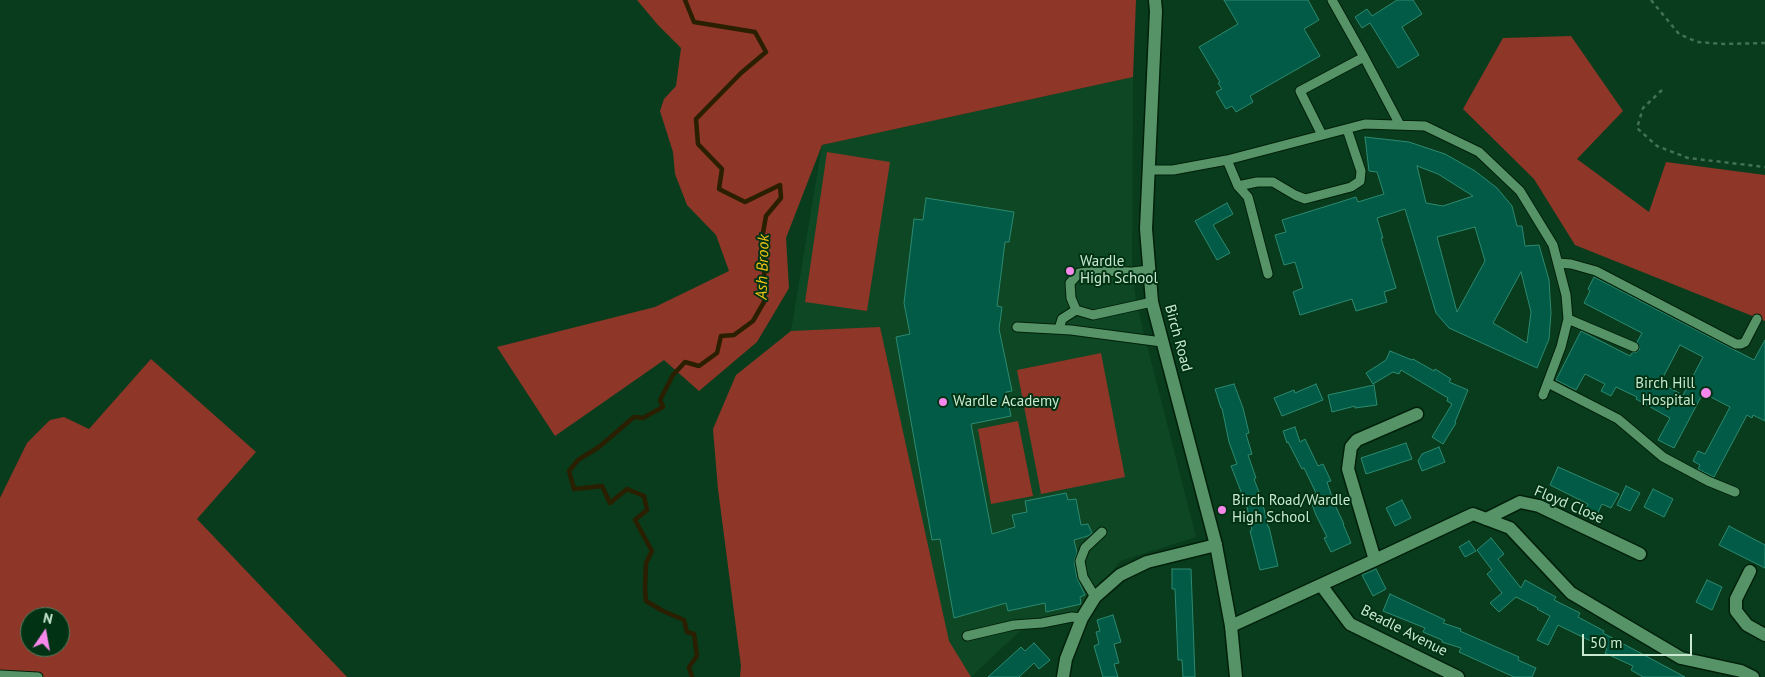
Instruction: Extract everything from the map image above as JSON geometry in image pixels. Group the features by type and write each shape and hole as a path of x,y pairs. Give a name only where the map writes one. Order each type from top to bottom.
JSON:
{"street":[{"name":"Birch Road","path":"1154,0 1156,11 1146,229 1152,302 1216,545 1231,626 1236,677"},
{"path":"1376,560 1348,469 1351,447 1357,440 1417,414"},
{"name":"Floyd Close","path":"1486,519 1520,502 1539,506 1640,554"},
{"path":"1231,626 1473,514 1510,528 1570,593 1681,658 1741,671 1752,677"},
{"path":"1063,677 1066,659 1082,618 1095,597 1120,575 1146,562 1216,545"},
{"path":"1750,571 1736,599 1736,611 1747,625 1765,635"},
{"name":"Beadle Avenue","path":"1321,585 1350,624 1435,671 1458,677"}],"lane":[{"path":"1332,0 1400,125"},
{"path":"1322,135 1300,91 1364,57"},
{"path":"1148,170 1173,170 1227,160 1365,124 1425,126 1478,152 1520,191 1553,245 1558,263 1566,295 1568,320 1561,347 1543,395"},
{"path":"1238,186 1257,182 1273,182 1284,190 1304,199 1351,187 1360,182 1361,171 1347,129"},
{"path":"1227,160 1238,186 1248,197 1268,274"},
{"path":"1558,263 1571,264 1596,271 1736,344 1745,342 1757,319"},
{"path":"1076,310 1071,298 1070,283 1080,273 1149,270"},
{"path":"1059,329 1062,319 1076,310 1093,315 1152,302"},
{"path":"1568,320 1634,347"},
{"path":"1017,326 1059,329 1162,342"},
{"path":"1548,383 1618,419 1663,457 1708,481 1735,492"},
{"path":"1095,597 1082,576 1080,561 1085,548 1102,532"},
{"path":"967,636 1014,624 1042,623 1072,617 1082,618"},
{"path":"0,675 38,677"}],"path":[{"path":"1651,0 1679,34 1697,42 1724,44 1765,43"},
{"path":"1662,90 1644,108 1637,128 1657,146 1688,158 1765,167"}],"shaded area":[{"path":"637,0 1136,0 1133,77 822,145 786,238 789,288 757,342 699,391 664,360 555,436 497,347 655,307 729,271 716,235 687,205 675,174 673,152 660,111 664,99 676,86 681,48"},
{"path":"1571,36 1623,111 1577,159 1649,212 1666,162 1765,175 1765,321 1575,245 1534,179 1463,109 1503,38"},
{"name":"Wardle Academy","path":"1133,77 1132,272 1137,306 1196,537 1120,561 1083,612 1020,631 971,677 740,677 741,666 718,489 713,430 736,375 791,331 822,145"},
{"path":"827,152 890,162 867,311 805,302"},
{"path":"880,327 949,641 971,677 740,677 741,666 718,489 713,429 736,375 791,331"},
{"path":"1101,353 1125,477 1041,494 1017,370"},
{"path":"151,359 256,452 197,519 347,677 0,677 0,498 27,443 50,420 64,417 89,429"},
{"path":"1018,421 1033,496 991,504 978,429"}],"building":[{"path":"1224,0 1308,0 1319,20 1304,29 1320,56 1250,96 1253,102 1236,112 1232,106 1226,109 1216,92 1222,89 1218,83 1220,82 1199,47 1238,24"},
{"path":"1397,0 1413,0 1422,14 1402,27 1419,55 1398,68 1370,23 1362,28 1355,17 1367,9 1372,16"},
{"path":"1365,137 1409,142 1445,154 1475,171 1497,188 1512,206 1517,226 1522,226 1525,246 1539,245 1549,280 1551,313 1549,339 1537,368 1449,328 1436,313 1405,209 1377,218 1396,288 1384,292 1387,302 1356,311 1352,299 1300,315 1293,292 1303,288 1295,262 1284,265 1275,235 1286,232 1282,220 1356,197 1358,202 1384,194 1377,172 1369,171","holes":["1417,166 1438,174 1473,196 1443,206 1426,203","1475,227 1485,261 1457,312 1437,237","1521,272 1531,312 1527,343 1493,323"]},
{"path":"926,198 1014,212 1009,242 1005,242 997,306 1002,307 999,329 1012,391 1006,392 1011,416 971,424 992,534 1015,527 1012,515 1027,512 1025,501 1066,493 1068,500 1076,499 1081,525 1088,524 1092,533 1074,540 1077,553 1074,562 1077,578 1085,595 1080,597 1081,604 1046,612 1045,603 1008,611 1006,603 954,618 940,539 932,540 896,337 910,334 904,303 914,219 923,220"},
{"path":"1227,203 1233,214 1213,225 1230,253 1217,260 1195,221"},
{"path":"1594,277 1754,360 1765,340 1765,421 1753,415 1752,418 1747,415 1714,477 1698,469 1700,465 1693,461 1698,451 1705,454 1730,407 1703,393 1674,448 1658,440 1670,418 1636,399 1637,397 1616,387 1611,396 1601,391 1605,384 1585,374 1576,390 1556,380 1581,331 1630,356 1640,349 1637,342 1642,333 1584,303 1590,291 1588,289","holes":["1680,345 1703,357 1683,395 1660,383"]},
{"path":"1390,351 1413,359 1434,371 1435,369 1451,379 1449,382 1468,390 1456,423 1443,444 1432,437 1452,404 1447,401 1448,398 1401,370 1399,374 1393,372 1373,384 1366,373 1386,360"},
{"path":"1234,384 1243,408 1249,433 1246,434 1252,454 1248,455 1262,500 1278,566 1260,570 1250,531 1252,530 1247,507 1231,466 1237,464 1215,389"},
{"path":"1316,384 1323,400 1282,416 1274,398 1294,390 1295,393"},
{"path":"1374,385 1377,405 1355,408 1355,406 1332,412 1328,395"},
{"path":"1295,427 1300,442 1305,439 1318,466 1323,464 1331,481 1327,482 1334,503 1351,543 1331,552 1324,538 1327,537 1309,496 1316,493 1304,468 1302,469 1287,443 1283,431"},
{"path":"1406,443 1412,459 1366,474 1361,458"},
{"path":"1439,447 1445,462 1422,471 1418,461 1422,454"},
{"path":"1558,467 1619,494 1611,508 1602,504 1595,519 1584,513 1588,504 1550,485"},
{"path":"1626,486 1640,493 1630,511 1617,505"},
{"path":"1653,489 1673,499 1664,517 1644,507"},
{"path":"1402,500 1411,518 1395,526 1386,508"},
{"path":"1729,526 1765,545 1765,568 1719,545"},
{"path":"1491,538 1504,554 1498,559 1521,588 1525,580 1556,597 1554,600 1580,613 1578,617 1604,631 1603,633 1685,677 1643,677 1631,670 1633,666 1605,653 1607,649 1558,625 1548,645 1537,640 1550,616 1516,597 1499,612 1490,603 1502,593 1487,574 1492,570 1477,550"},
{"path":"1469,541 1476,551 1465,557 1459,547"},
{"path":"1172,569 1191,569 1195,677 1183,677 1182,660 1178,660 1175,589 1172,589"},
{"path":"1376,569 1386,589 1373,596 1362,575"},
{"path":"1707,580 1722,587 1712,610 1696,602"},
{"path":"1390,594 1445,620 1443,623 1461,629 1460,631 1519,657 1518,660 1536,668 1532,677 1514,677 1459,652 1461,648 1442,642 1442,640 1423,632 1425,628 1383,611"},
{"path":"1113,615 1121,642 1114,644 1119,663 1114,664 1118,677 1103,677 1094,646 1099,644 1096,632 1100,631 1097,620"},
{"path":"1034,643 1050,660 1039,669 1034,663 1019,677 988,677 1021,647 1025,651"}],"waterway":[{"name":"Ash Brook","path":"685,0 694,22 755,32 766,52 741,73 696,119 698,144 722,169 719,189 745,202 780,185 781,198 766,216 761,244 765,280 764,302 753,321 734,335 721,336 717,353 699,366 685,362 673,375 660,400 663,407 643,418 634,417 599,447 578,460 569,471 574,489 602,486 610,503 627,489 644,496 647,510 635,520 652,551 646,563 646,601 684,620 687,632 694,634 697,656 689,667 692,677"}],"place":[{"name":"Wardle High School","path":"1070,271"},
{"name":"Birch Hill Hospital","path":"1706,393"},
{"name":"Wardle Academy","path":"943,402"},
{"name":"Birch Road/Wardle High School","path":"1222,510"}]}
